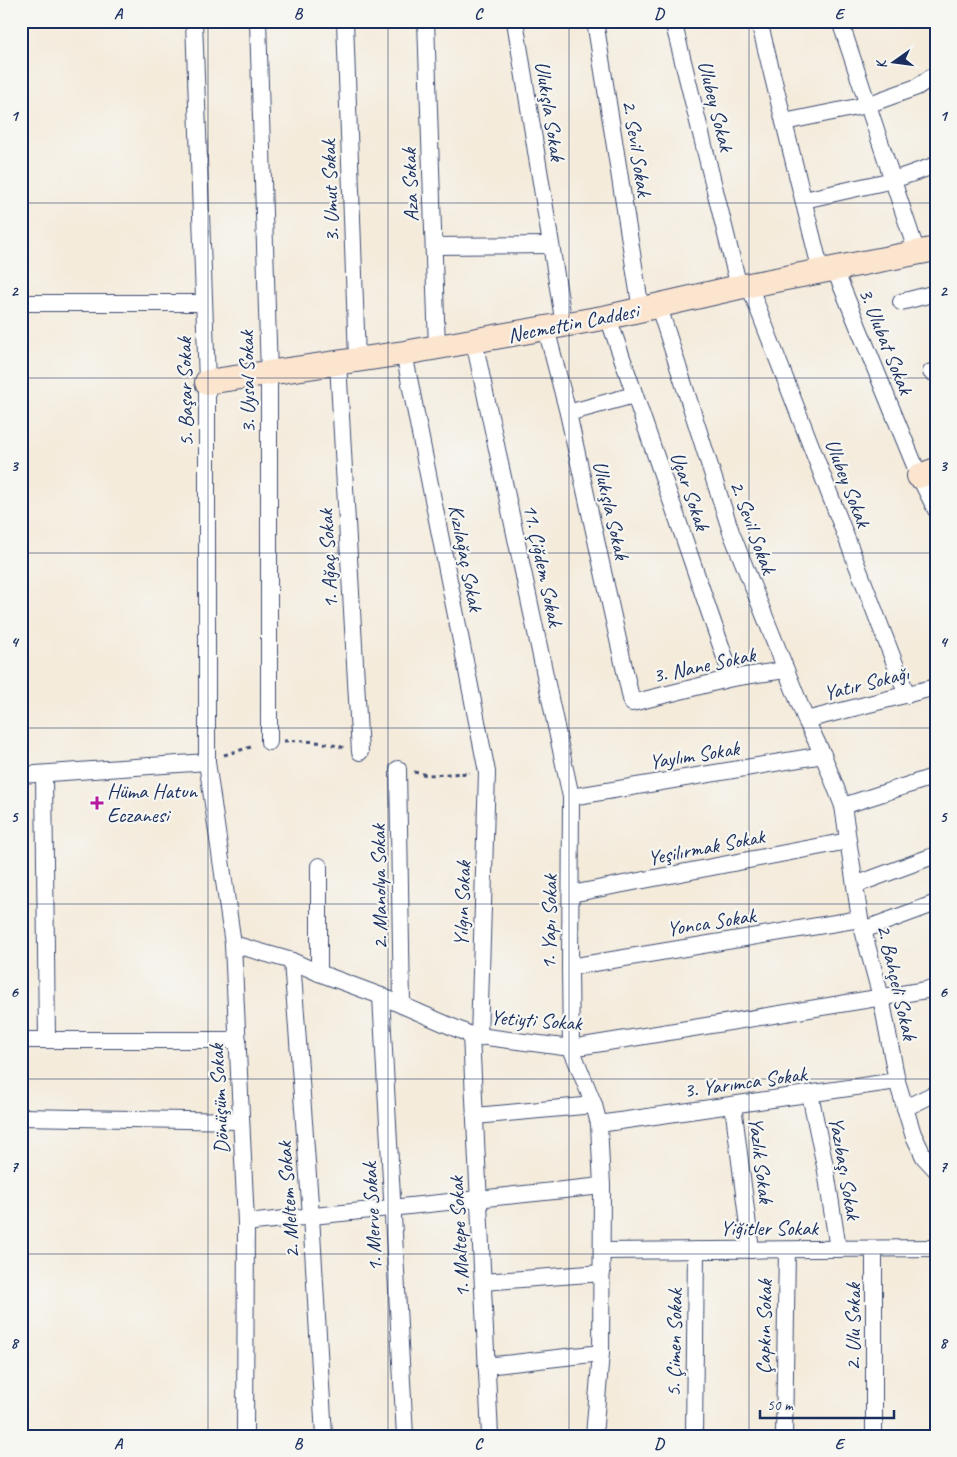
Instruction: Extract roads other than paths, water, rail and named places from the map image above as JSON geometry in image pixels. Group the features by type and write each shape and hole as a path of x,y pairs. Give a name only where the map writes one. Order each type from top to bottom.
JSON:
{"main road":[{"name":"Necmettin Caddesi","path":"207,382 437,348 608,317 744,286 926,251"}],"street":[{"name":"5. Başar Sokak","path":"194,21 207,382 207,762"},
{"name":"3. Uysal Sokak","path":"258,21 269,374 269,742"},
{"name":"3. Umut Sokak","path":"345,21 348,361"},
{"name":"Aza Sokak","path":"426,21 437,348"},
{"name":"Ulukışla Sokak","path":"515,21 550,245 555,326 568,413 632,703"},
{"name":"2. Sevil Sokak","path":"596,21 650,308 731,532 785,670 823,755"},
{"name":"Ulubey Sokak","path":"673,21 744,286 907,695"},
{"name":"3. Ulubat Sokak","path":"759,21 804,200 828,271 927,473 936,510"},
{"path":"840,21 893,180 926,251"},
{"path":"784,122 867,105 917,87 936,74"},
{"path":"804,200 893,180 936,165"},
{"path":"434,246 550,245"},
{"path":"901,302 936,293"},
{"path":"21,302 204,303"},
{"name":"Uçar Sokak","path":"608,317 732,678"},
{"name":"11. Çiğdem Sokak","path":"474,341 571,797"},
{"name":"Kızılağaç Sokak","path":"404,353 487,772"},
{"name":"1. Ağaç Sokak","path":"348,361 360,752"},
{"path":"568,413 634,395"},
{"name":"3. Nane Sokak","path":"632,703 732,678 785,670"},
{"name":"Yatır Sokağı","path":"806,720 936,687"},
{"name":"Yaylım Sokak","path":"571,797 823,755"},
{"name":"2. Bahçeli Sokak","path":"823,755 843,806 862,924 881,997 897,1081 913,1134 924,1157 936,1170"},
{"path":"21,776 207,762"},
{"name":"Dönüşüm Sokak","path":"207,762 233,944 246,1222 245,1436"},
{"name":"2. Manolya Sokak","path":"398,769 402,1005"},
{"name":"Yılgın Sokak","path":"475,1037 487,772"},
{"path":"44,775 47,1040"},
{"path":"843,806 936,776"},
{"name":"1. Yapı Sokak","path":"571,797 571,1048"},
{"name":"Yeşilırmak Sokak","path":"571,894 848,841"},
{"path":"855,885 936,855"},
{"path":"319,866 319,973"},
{"name":"Yonca Sokak","path":"570,967 862,924 936,903"},
{"name":"Yetiyti Sokak","path":"233,944 292,961 381,996 475,1037 571,1048 926,990 936,986"},
{"name":"2. Meltem Sokak","path":"292,961 311,1216 324,1436"},
{"name":"1. Merve Sokak","path":"381,996 405,1436"},
{"name":"1. Maltepe Sokak","path":"475,1037 475,1116 490,1436"},
{"path":"21,1040 238,1040"},
{"path":"571,1048 594,1105 599,1124 602,1186 601,1354 594,1436"},
{"name":"3. Yarımca Sokak","path":"599,1124 897,1081"},
{"path":"905,1108 936,1093"},
{"name":"Yazıbaşı Sokak","path":"810,1094 826,1171 838,1249"},
{"path":"475,1116 594,1105"},
{"name":"Yazlık Sokak","path":"733,1105 751,1250"},
{"path":"21,1118 241,1121"},
{"path":"246,1222 602,1186"},
{"name":"Yiğitler Sokak","path":"602,1251 936,1248"},
{"name":"2. Ulu Sokak","path":"874,1249 874,1436"},
{"name":"5. Çimen Sokak","path":"694,1436 696,1250"},
{"name":"Çapkın Sokak","path":"784,1436 787,1250"},
{"path":"483,1282 602,1273"},
{"path":"486,1366 601,1354"}],"place":[{"name":"Hüma Hatun Eczanesi","path":"97,803"}]}
